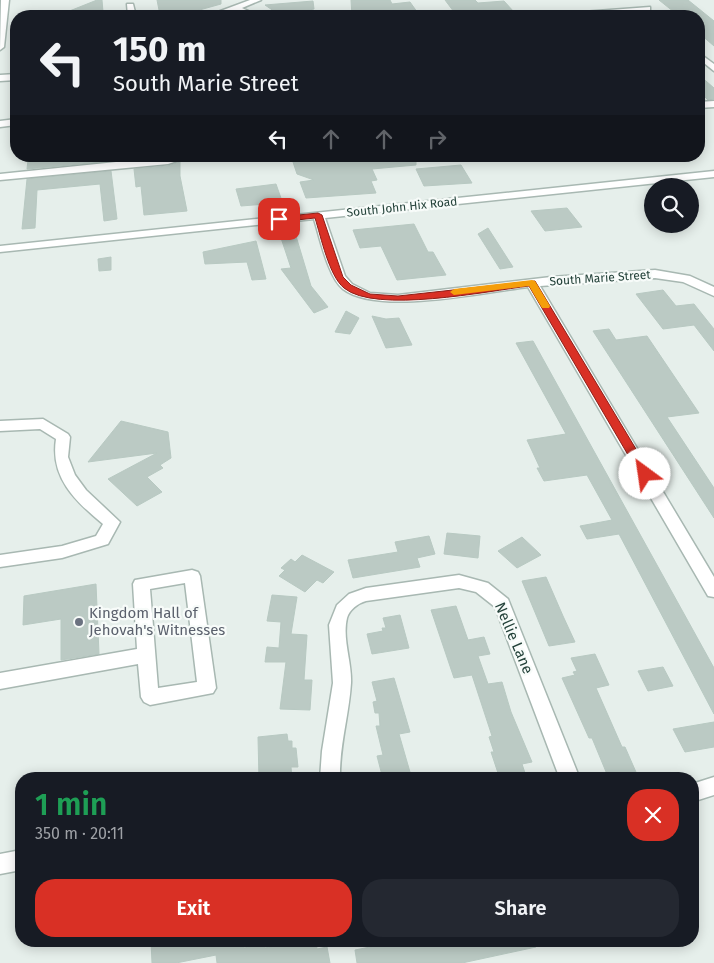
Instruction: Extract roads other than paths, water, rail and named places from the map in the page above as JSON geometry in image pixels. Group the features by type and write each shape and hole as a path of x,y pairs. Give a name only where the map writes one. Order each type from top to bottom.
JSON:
{"street":[{"path":"0,47 5,34 5,0"},
{"path":"230,10 258,0"},
{"path":"637,0 647,9"},
{"path":"130,6 131,10"},
{"path":"236,8 241,10"},
{"path":"634,10 647,9"},
{"path":"0,177 158,162"},
{"name":"South John Hix Road","path":"0,249 714,174"},
{"name":"South Marie Street","path":"318,215 339,278 348,287 368,296 398,299 532,283 664,274 686,279 714,292"},
{"path":"532,283 714,591"},
{"path":"0,426 43,424 63,437 61,457 68,475 90,506 112,522 102,540 62,552 0,561"},
{"path":"192,576 207,688 150,697 147,655 140,584 192,576"},
{"name":"Nellie Lane","path":"330,772 331,752 342,680 339,617 348,603 366,595 457,581 478,585 495,595 502,604 567,772"},
{"path":"0,681 147,655"},
{"path":"699,790 714,786"},
{"path":"0,864 15,861"}],"place":[{"name":"Kingdom Hall of Jehovah's Witnesses","path":"79,622"}]}
